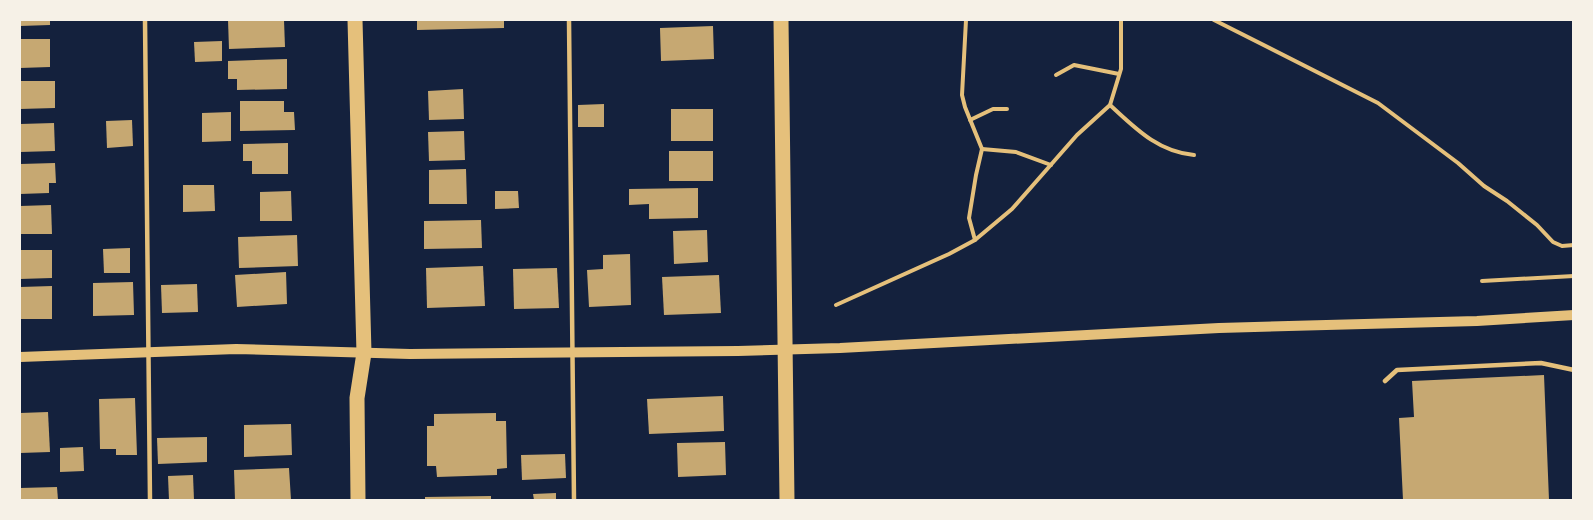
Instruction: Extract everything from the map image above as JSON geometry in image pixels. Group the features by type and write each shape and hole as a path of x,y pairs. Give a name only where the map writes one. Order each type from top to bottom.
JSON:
{"main road":[{"path":"355,20 364,353 357,398 358,501"},
{"path":"781,20 787,501"}],"street":[{"path":"20,357 147,351 276,349 364,353 573,353 786,349 1229,328 1477,321 1574,315"}],"lane":[{"path":"145,20 150,501"},
{"path":"569,20 573,353 571,390 574,501"},
{"path":"1385,381 1397,370 1541,363 1574,370"}],"path":[{"path":"966,20 962,95 982,149 969,218 975,240"},
{"path":"836,305 975,240 1012,209 1077,135 1110,105 1121,69 1121,20"},
{"path":"1214,20 1378,103 1458,163 1484,186 1507,201 1537,225 1553,242 1562,246 1574,245"},
{"path":"1056,75 1074,64 1119,74"},
{"path":"1110,105 1139,133 1178,154 1194,155"},
{"path":"970,120 993,109 1007,109"},
{"path":"982,149 1016,152 1051,165"},
{"path":"1482,280 1574,276"}],"building":[{"path":"20,20 50,20 50,25 20,26"},
{"path":"228,20 284,20 285,47 229,49"},
{"path":"417,20 504,20 504,28 417,30"},
{"path":"713,26 714,59 661,61 660,28"},
{"path":"20,39 50,39 50,67 20,68"},
{"path":"222,41 222,61 195,62 194,42"},
{"path":"287,59 287,89 237,90 237,79 228,79 228,61"},
{"path":"20,81 55,81 55,108 20,109"},
{"path":"463,89 464,119 429,120 428,91"},
{"path":"240,101 284,101 284,112 294,112 295,130 240,131"},
{"path":"604,104 604,127 578,127 578,105"},
{"path":"671,109 713,109 713,141 671,141"},
{"path":"231,112 231,141 202,142 202,113"},
{"path":"132,120 133,146 107,148 106,121"},
{"path":"54,123 55,151 20,152 20,124"},
{"path":"464,131 465,160 429,161 428,132"},
{"path":"288,143 288,174 252,174 252,161 243,161 243,144"},
{"path":"669,151 713,151 713,181 669,181"},
{"path":"55,163 56,183 49,183 49,193 20,194 20,164"},
{"path":"466,169 467,204 429,204 429,170"},
{"path":"183,185 214,185 215,211 183,212"},
{"path":"698,188 698,218 649,219 649,204 629,205 629,189"},
{"path":"291,191 292,221 260,221 260,192"},
{"path":"495,191 518,191 519,208 495,209"},
{"path":"51,205 52,234 20,234 20,206"},
{"path":"481,220 482,248 424,249 424,221"},
{"path":"707,230 708,262 674,264 673,231"},
{"path":"297,235 298,266 239,268 238,237"},
{"path":"130,248 130,273 104,273 103,249"},
{"path":"20,250 52,250 52,278 20,279"},
{"path":"630,254 631,305 589,307 587,270 603,269 603,255"},
{"path":"483,266 485,306 427,308 426,268"},
{"path":"557,268 559,308 514,309 513,269"},
{"path":"286,272 287,304 237,307 235,275"},
{"path":"719,275 721,313 664,315 662,277"},
{"path":"133,282 134,315 93,316 93,283"},
{"path":"197,284 198,312 162,313 161,285"},
{"path":"52,286 52,319 20,319 20,287"},
{"path":"1544,375 1549,500 1403,500 1399,418 1414,417 1412,381"},
{"path":"723,396 724,431 649,434 647,399"},
{"path":"135,398 137,455 116,455 116,449 100,449 99,399"},
{"path":"48,412 50,452 20,453 20,413"},
{"path":"496,413 496,421 506,421 507,468 497,469 497,475 437,477 436,466 427,466 427,426 434,426 434,414"},
{"path":"291,424 292,455 244,457 244,425"},
{"path":"207,437 207,462 158,464 157,438"},
{"path":"725,442 726,475 678,477 677,443"},
{"path":"83,447 84,471 60,472 60,448"},
{"path":"565,454 566,478 522,480 521,455"},
{"path":"289,468 291,500 235,500 234,470"},
{"path":"193,475 194,500 169,500 168,476"},
{"path":"57,487 58,500 20,500 20,488"},
{"path":"556,493 556,500 534,500 533,494"},
{"path":"491,496 491,500 425,500 425,497"}]}
